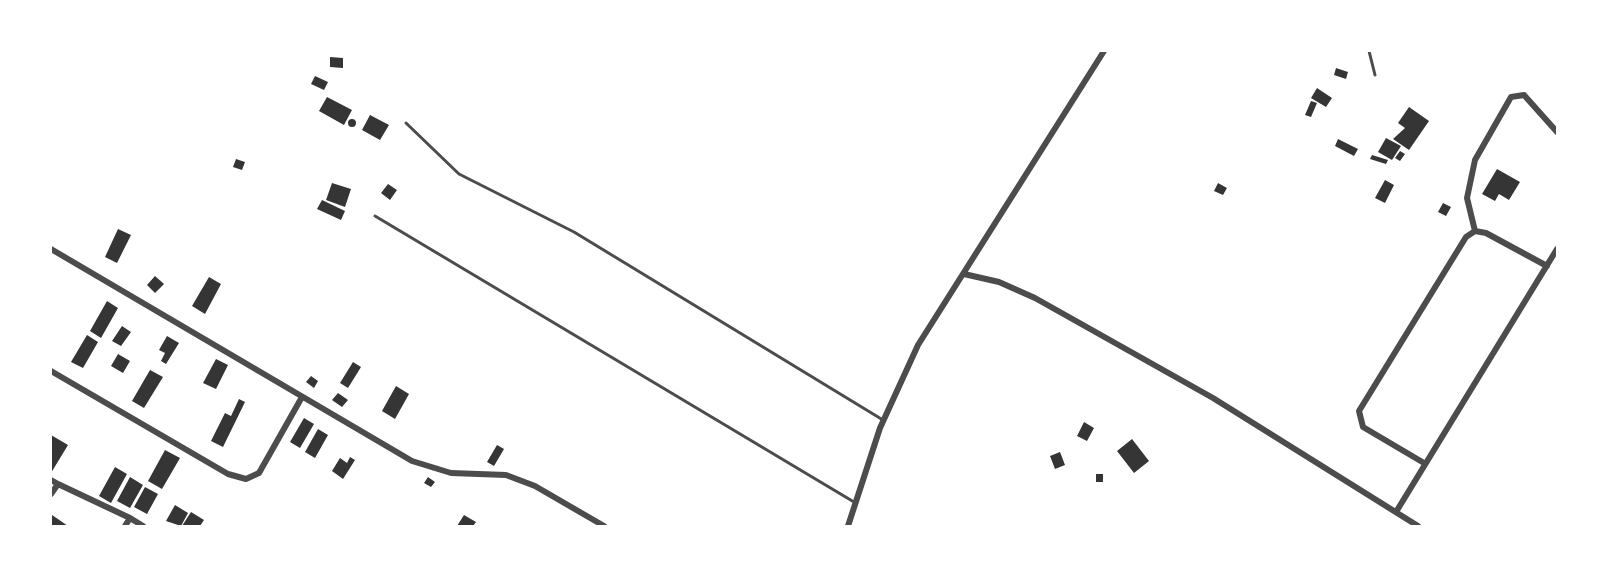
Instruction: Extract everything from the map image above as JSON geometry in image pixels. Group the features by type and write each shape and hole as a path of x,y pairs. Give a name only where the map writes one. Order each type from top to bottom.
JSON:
{"street":[{"path":"848,526 883,420 918,345 1104,51"},
{"path":"1475,231 1467,198 1475,160 1511,97 1524,95 1557,132"},
{"path":"1424,463 1363,427 1359,411 1466,237 1475,231 1485,232 1547,266"},
{"path":"51,249 302,398 426,468 451,473 506,475 535,486 604,526"},
{"path":"1396,512 1557,249"},
{"path":"964,274 999,282 1035,298 1213,398 1418,526"},
{"path":"51,371 228,474 246,479 258,473 302,398"},
{"path":"51,494 54,482 142,526"},
{"path":"125,526 130,518"}],"lane":[{"path":"1369,51 1375,75"},
{"path":"406,123 459,174 574,232 883,420"},
{"path":"375,216 856,503"}],"building":[{"path":"330,57 343,58 343,68 330,67"},
{"path":"1336,68 1348,72 1346,79 1334,75"},
{"path":"315,76 328,82 324,90 311,84"},
{"path":"1317,88 1332,98 1326,107 1311,98"},
{"path":"327,97 352,110 344,125 319,111"},
{"path":"1311,101 1317,103 1311,117 1305,115"},
{"path":"1409,107 1429,121 1409,150 1393,139 1405,128 1398,123"},
{"path":"370,115 389,125 380,140 362,130"},
{"path":"352,119 356,123 352,127 348,123"},
{"path":"1386,138 1401,146 1392,160 1378,152"},
{"path":"1338,139 1358,149 1354,156 1335,146"},
{"path":"1400,151 1405,154 1400,161 1395,158"},
{"path":"1372,155 1388,160 1386,164 1370,159"},
{"path":"236,159 245,162 242,170 233,167"},
{"path":"1497,169 1520,182 1509,200 1499,194 1495,201 1482,194"},
{"path":"1385,180 1394,185 1385,203 1375,198"},
{"path":"332,183 351,189 345,207 326,200"},
{"path":"1218,183 1227,188 1223,195 1214,191"},
{"path":"388,184 397,190 390,200 381,193"},
{"path":"322,200 345,211 341,220 317,209"},
{"path":"1443,203 1451,207 1446,216 1438,212"},
{"path":"118,229 131,235 117,263 105,257"},
{"path":"155,276 164,284 155,293 147,285"},
{"path":"209,277 221,284 205,314 192,306"},
{"path":"107,301 118,308 101,338 90,331"},
{"path":"122,326 131,332 121,346 112,341"},
{"path":"87,335 98,342 83,368 71,362"},
{"path":"167,336 179,343 166,364 161,361 165,353 159,350"},
{"path":"118,354 130,361 123,373 111,366"},
{"path":"216,359 228,365 216,389 203,383"},
{"path":"353,362 361,367 348,388 340,383"},
{"path":"150,370 163,377 144,408 132,401"},
{"path":"311,376 318,381 314,388 306,382"},
{"path":"396,386 409,394 395,419 382,411"},
{"path":"338,393 348,400 342,407 332,400"},
{"path":"239,399 245,402 223,447 211,441 225,413 231,416"},
{"path":"304,418 314,424 300,448 290,442"},
{"path":"1084,422 1094,428 1087,441 1077,436"},
{"path":"318,429 328,435 315,458 305,452"},
{"path":"51,435 68,445 51,473"},
{"path":"1132,439 1149,461 1134,473 1117,451"},
{"path":"497,445 504,449 494,466 487,462"},
{"path":"165,450 180,458 162,489 148,481"},
{"path":"1060,452 1065,465 1055,469 1050,456"},
{"path":"350,457 355,460 343,479 332,471 340,458 347,463"},
{"path":"115,467 127,474 111,503 99,496"},
{"path":"1096,474 1103,474 1103,482 1096,482"},
{"path":"130,477 143,485 130,508 117,501"},
{"path":"428,477 435,482 431,487 424,483"},
{"path":"145,487 158,494 147,514 134,507"},
{"path":"175,505 188,513 181,526 166,521"},
{"path":"191,512 204,520 200,526 182,526"},
{"path":"52,515 68,526 51,526"},
{"path":"464,515 476,522 473,526 457,526"}]}
